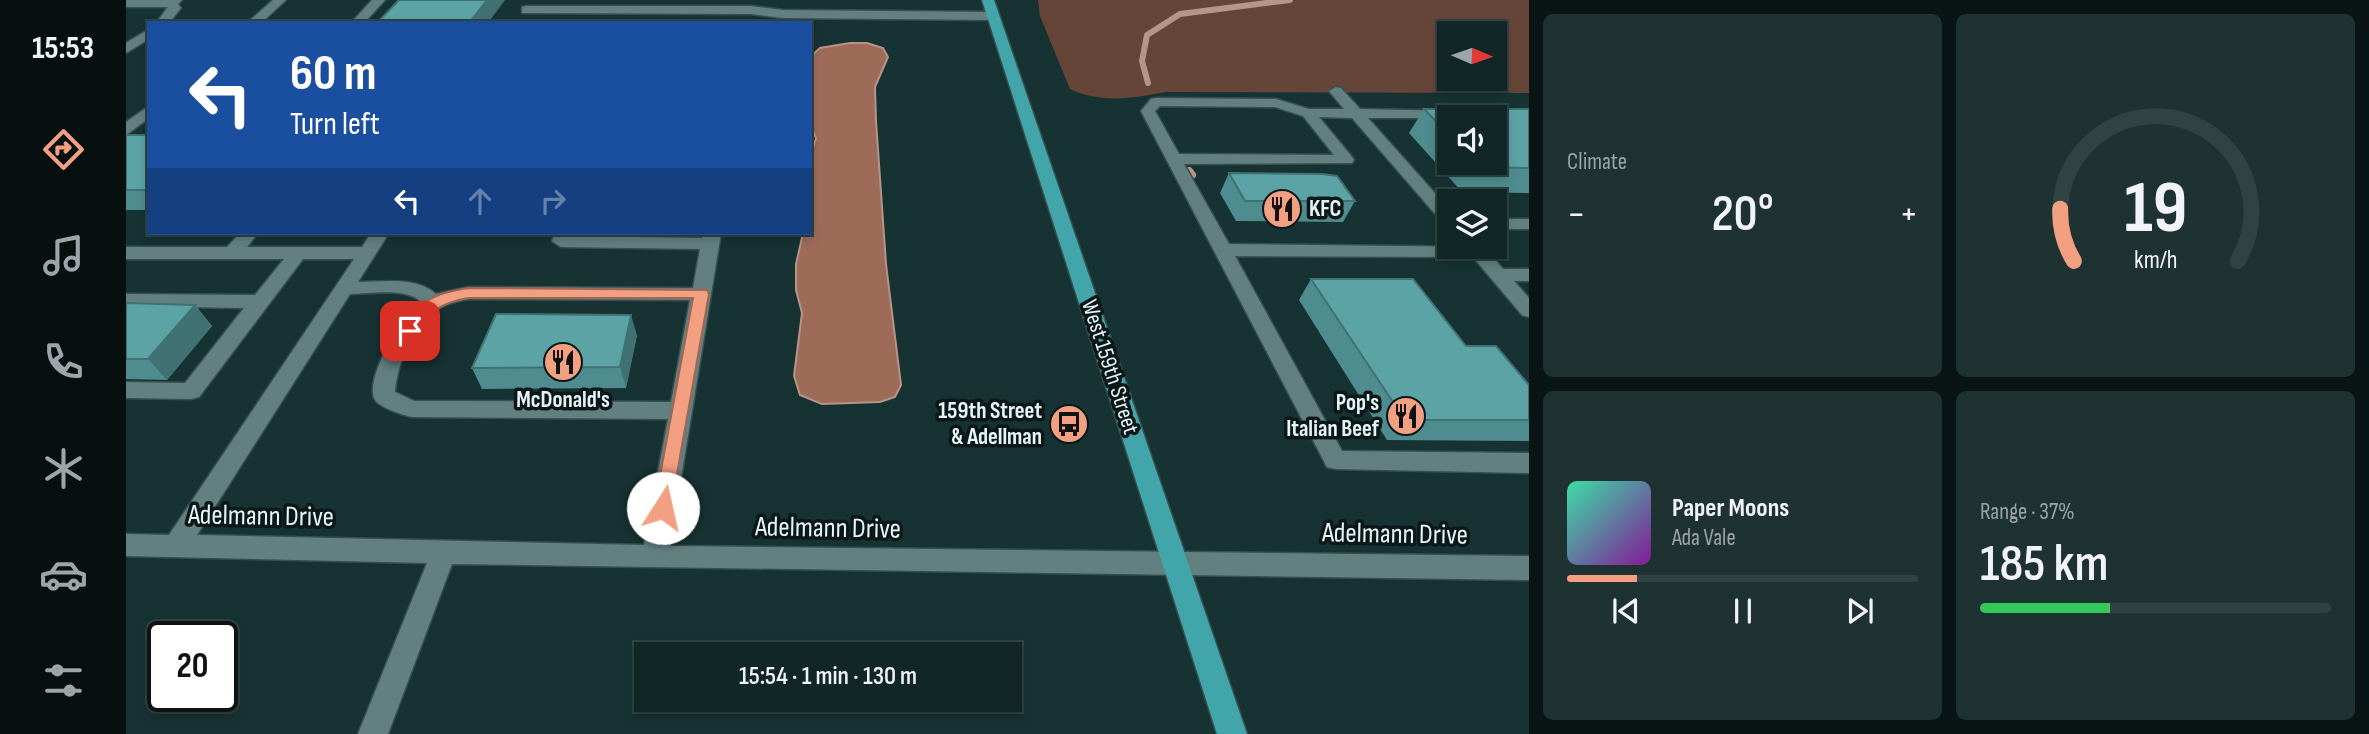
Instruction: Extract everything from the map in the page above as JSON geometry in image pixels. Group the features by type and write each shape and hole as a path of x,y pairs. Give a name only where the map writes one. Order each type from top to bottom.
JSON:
{"main road":[{"name":"West 159th Street","path":"990,6 1232,734"}],"street":[{"path":"255,21 280,0"},
{"path":"359,21 379,0"},
{"path":"126,4 174,2 175,8 164,21"},
{"path":"519,21 530,5 783,14 990,6"},
{"path":"126,50 147,34"},
{"path":"1336,91 1437,205"},
{"path":"1437,114 1308,113 1276,103 1156,102 1148,111 1335,460 1529,463"},
{"path":"1174,159 1346,160 1308,113"},
{"path":"126,130 145,116"},
{"path":"1507,224 1529,224"},
{"path":"232,253 247,235"},
{"path":"176,545 379,235"},
{"path":"563,237 711,238 655,556"},
{"path":"1223,250 1437,249"},
{"path":"126,253 367,253"},
{"path":"126,390 191,391 298,253"},
{"path":"1485,259 1529,310"},
{"path":"1499,275 1529,275"},
{"path":"345,288 405,288 421,291 434,303"},
{"path":"680,411 412,409 384,397 388,367 420,313 449,296 469,293 701,294"},
{"path":"126,300 260,302"},
{"name":"Adelmann Drive","path":"126,545 655,556 1529,568"},
{"path":"373,734 444,552"}],"shaded area":[{"path":"1038,0 1529,0 1529,93 1166,92 1130,98 1106,98 1070,89 1040,16"},
{"path":"867,43 883,48 888,57 875,87 876,121 886,264 901,385 895,397 880,402 822,404 800,395 794,376 802,313 796,290 796,264 803,235 812,235 812,151 816,138 812,129 812,55 820,48"}],"building":[{"path":"399,0 487,0 471,21 379,21"},
{"path":"1424,109 1437,109 1437,123"},
{"path":"1507,109 1529,109 1529,168 1507,168"},
{"path":"126,135 147,135 147,190 126,190"},
{"path":"1229,173 1337,176 1355,201 1245,201"},
{"path":"1311,279 1413,279 1466,346 1496,346 1529,385 1529,420 1405,420"},
{"path":"126,303 195,305 148,359 126,359"},
{"path":"496,314 631,315 620,367 472,368"}],"waterway":[{"path":"1148,83 1142,61 1147,35 1180,14 1290,0"},
{"path":"1189,171 1192,175"}],"place":[{"name":"KFC","path":"1282,209"},
{"name":"McDonald's","path":"563,362"},
{"name":"Pop's Italian Beef","path":"1406,416"},
{"name":"159th Street & Adellman","path":"1069,424"}],"route":[{"path":"410,331 420,313 434,303 449,296 469,293 701,294 663,508"}]}
